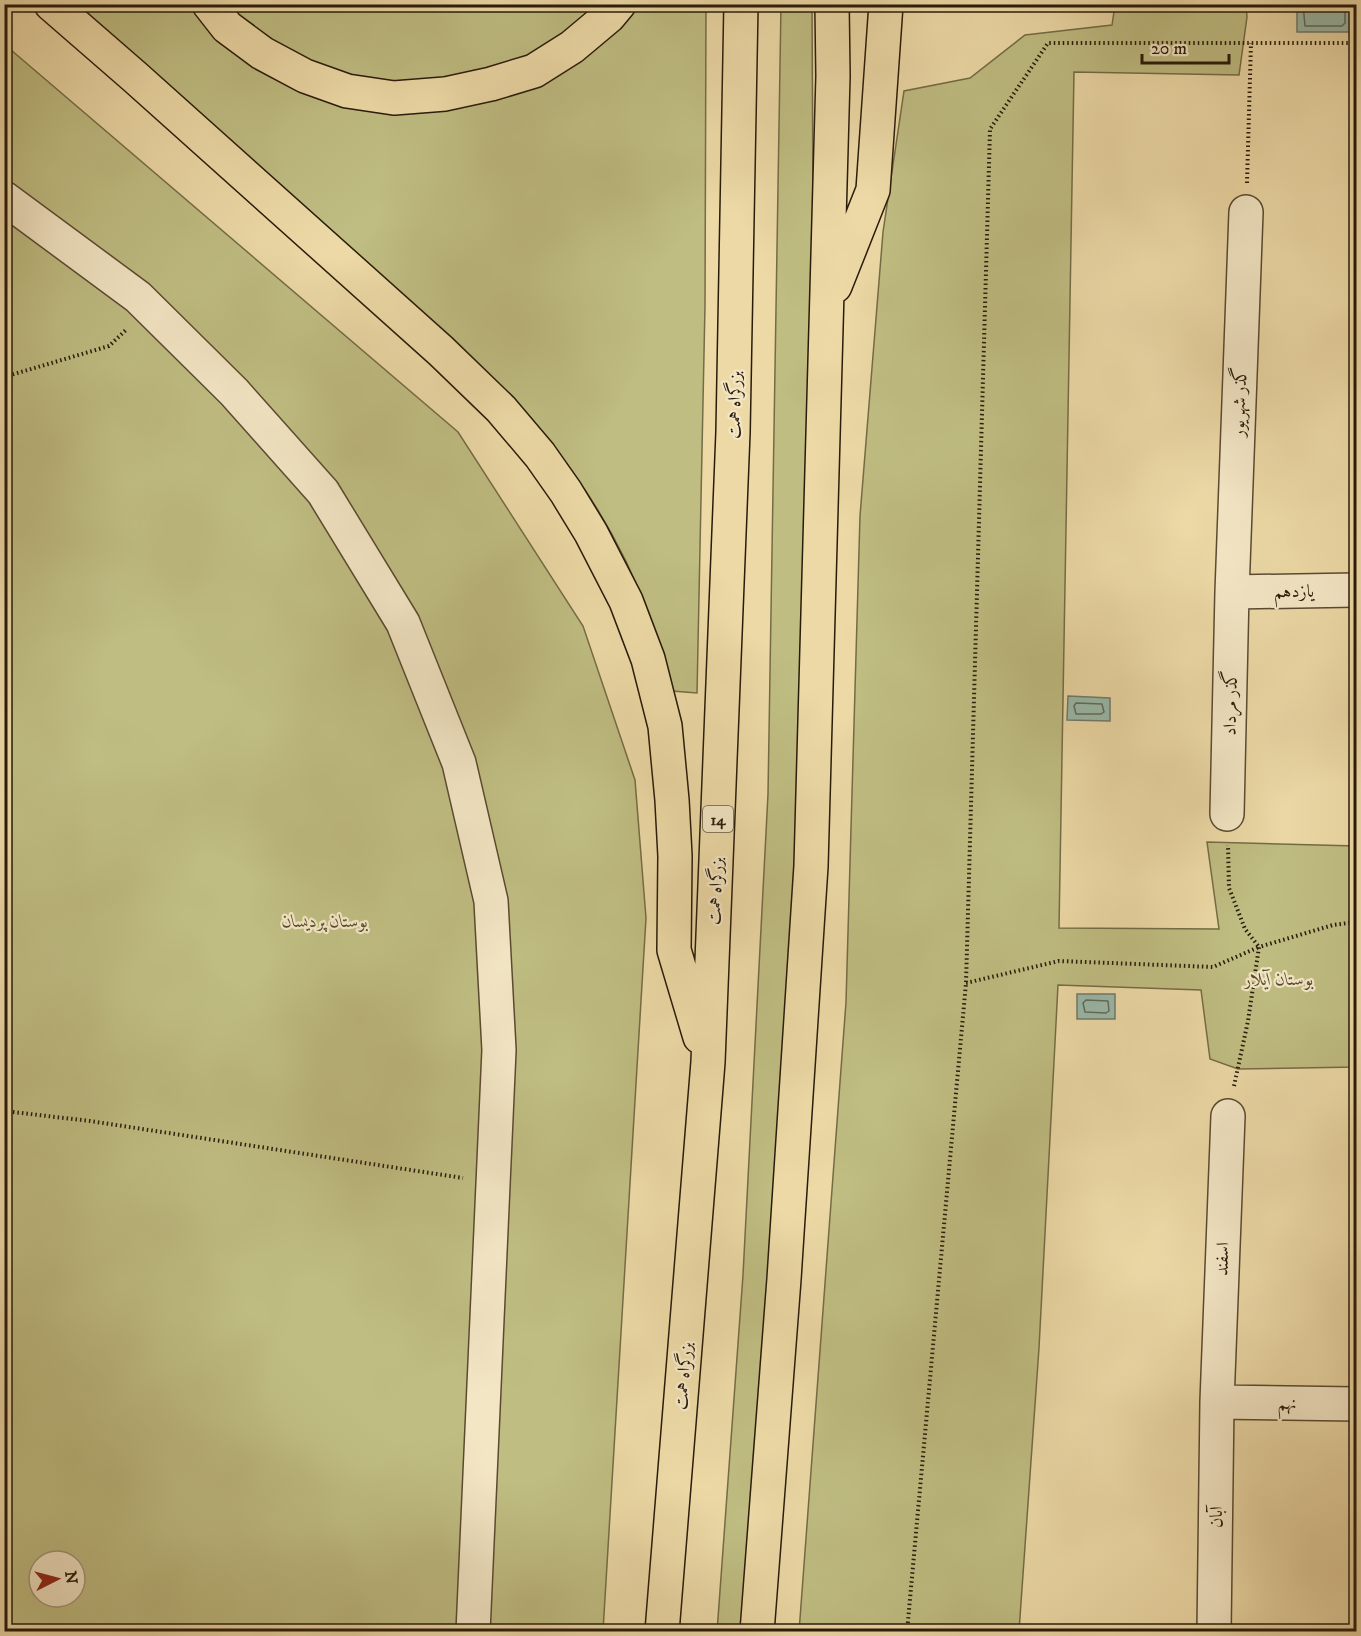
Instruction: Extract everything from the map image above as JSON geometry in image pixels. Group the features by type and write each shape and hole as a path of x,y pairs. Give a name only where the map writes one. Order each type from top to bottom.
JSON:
{"highway":[{"path":"51,4 441,351 501,409 540,455 566,492 591,533 626,600 648,659 664,726 672,800 675,856 674,950 708,1062"},
{"path":"208,4 227,27 262,53 304,76 347,91 394,98 445,94 534,71 572,47 609,16 619,4"},
{"name":"بزرگراه همت","path":"662,1632 708,1062 734,432 741,4"},
{"path":"757,1632 784,1279 811,866 833,76 832,4"},
{"path":"826,307 873,190 886,4"}],"street":[{"path":"4,198 138,297 234,392 323,492 403,623 459,763 491,901 499,1050 472,1632"},
{"name":"گذر شهریور","path":"1232,592 1246,212"},
{"name":"یازدهم","path":"1232,592 1356,590"},
{"name":"گذر مرداد","path":"1227,814 1232,592"},
{"name":"اسفند","path":"1217,1402 1228,1116"},
{"name":"نهم","path":"1217,1402 1356,1404"},
{"name":"آبان","path":"1214,1632 1217,1402"}],"path":[{"path":"907,1632 966,983 990,129 1048,43 1356,43"},
{"path":"1246,212 1251,43"},
{"path":"4,378 109,346 149,308"},
{"path":"1227,814 1229,888 1245,929 1259,947 1238,1069"},
{"path":"966,983 1059,962 1213,967 1259,947 1333,925 1356,922"},
{"path":"4,1111 90,1120 493,1183"}],"green space":[{"path":"73,5 190,5 218,36 431,108 633,5 706,5 705,305 697,693 672,691 649,616 617,543 575,476 526,414 471,357"},
{"path":"227,5 600,5 566,35 526,58 481,72 401,83 350,79 314,66 268,41"},
{"path":"781,5 812,5 814,399 791,1001 745,1631 717,1632 743,1275 768,794"},
{"name":"بوستان آیلار","path":"1115,5 1246,5 1247,17 1239,75 1074,72 1059,928 1219,929 1207,842 1356,846 1356,1067 1238,1069 1210,1059 1201,990 1058,985 1039,1348 1019,1631 799,1632 846,1002 860,516 883,232 904,91 970,78 1025,35 1112,25"},
{"name":"بوستان پردیسان","path":"4,44 458,432 583,626 635,780 646,918 603,1631 5,1631"}],"water":[{"path":"1297,5 1351,5 1351,32 1297,32"},
{"path":"1068,696 1110,698 1110,721 1067,720"},
{"path":"1077,994 1115,994 1115,1019 1077,1019"}]}
